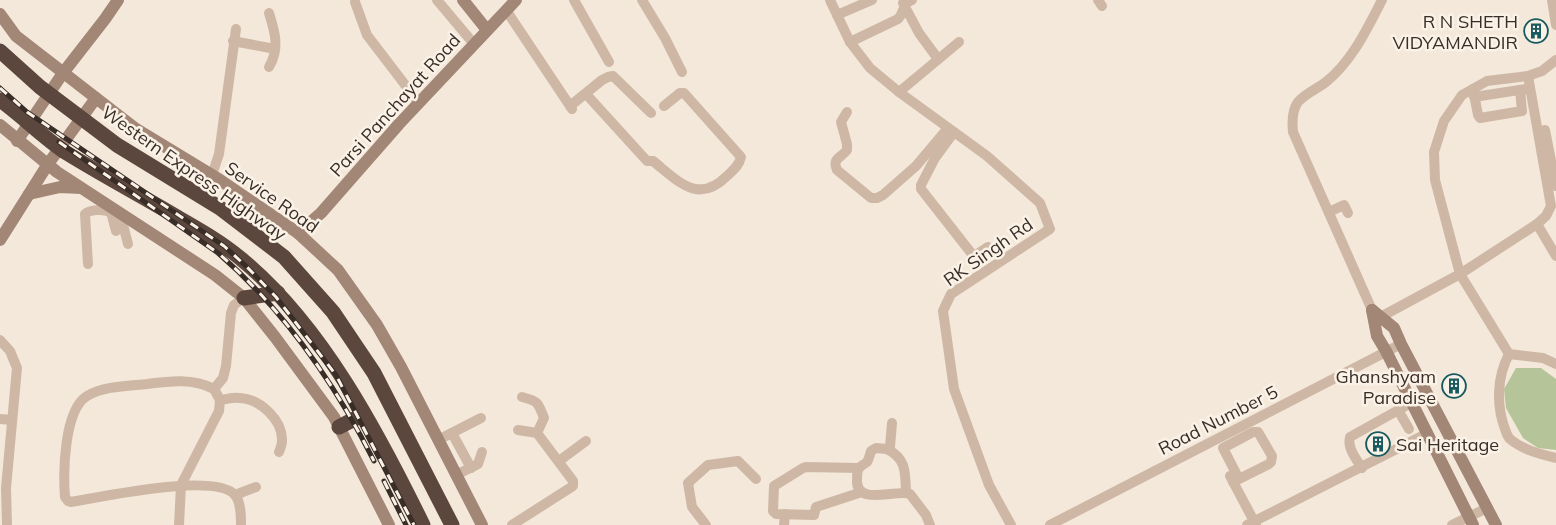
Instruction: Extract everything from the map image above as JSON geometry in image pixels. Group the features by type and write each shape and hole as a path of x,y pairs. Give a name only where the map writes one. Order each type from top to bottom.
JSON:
{"highway":[{"name":"Western Express Highway","path":"0,51 40,87 117,145 220,208 284,257 333,312 374,373 452,525"},
{"path":"0,100 64,151 204,232 240,258 278,293 302,322 348,385 400,478 423,525"},
{"path":"244,298 278,293"},
{"path":"338,427 364,414"}],"street":[{"path":"17,141 63,73 118,0"},
{"path":"437,0 474,44"},
{"path":"463,0 487,30"},
{"name":"Parsi Panchayat Road","path":"298,233 321,213 419,103 516,0"},
{"path":"574,0 608,62"},
{"path":"642,0 665,38 682,72"},
{"name":"RK Singh Rd","path":"830,0 850,42 870,68 899,92 987,156 1040,203 1050,229 951,294 943,311 954,389 989,485 1011,525"},
{"path":"837,15 872,0"},
{"path":"1382,0 1357,46 1344,64 1326,82 1310,91 1297,103 1292,119 1293,132 1376,316 1377,336 1471,521"},
{"path":"1552,0 1556,25"},
{"path":"355,2 366,35 419,103"},
{"path":"850,42 898,19 906,2"},
{"path":"906,2 919,33 938,59"},
{"path":"506,10 571,107 602,80 613,76 651,112"},
{"path":"269,13 276,34 275,49 269,68"},
{"name":"Service Road","path":"0,14 16,36 136,129 212,175 298,233 338,270 377,325 401,367 482,525"},
{"path":"212,175 218,154 236,29"},
{"path":"233,42 275,49"},
{"path":"899,92 959,42"},
{"path":"1474,93 1487,80 1528,76 1542,71 1556,60"},
{"path":"1474,93 1478,116 1522,111 1528,76"},
{"path":"1509,354 1460,274 1435,180 1434,152 1444,121 1462,96 1474,93 1525,90"},
{"path":"1525,90 1556,186"},
{"path":"586,94 647,161 653,161 686,187 698,190 718,185 740,164 741,157 684,93 680,93 664,106"},
{"path":"0,240 48,164 96,98"},
{"path":"847,112 841,122 847,150 834,164 837,170 871,198 883,195 910,172 951,130"},
{"path":"0,125 17,141 84,193 215,275 244,298 334,417 389,525"},
{"path":"951,130 921,185 921,189 972,254 976,255 988,246"},
{"path":"1376,316 1460,274 1537,224 1546,216 1553,205 1545,130"},
{"path":"29,194 60,187 84,193"},
{"path":"1329,212 1344,205"},
{"path":"88,264 85,214 89,211 114,211"},
{"path":"114,211 116,231"},
{"path":"114,211 128,244"},
{"path":"1537,224 1556,256"},
{"path":"214,389 223,378 226,366 231,313 234,305 244,298"},
{"path":"1376,316 1394,328 1496,525"},
{"path":"0,340 10,351 17,368 3,488 3,511 7,525"},
{"name":"Road Number 5","path":"1050,525 1212,441 1238,434 1401,344"},
{"path":"1509,354 1543,358 1556,364"},
{"path":"1509,354 1501,372 1499,404 1502,422 1508,438 1526,449 1556,458"},
{"path":"179,525 181,484 219,411 220,400 214,389 205,384 188,380 100,390 85,397 74,411 65,449 65,494 68,501 181,484 222,487 235,495 241,513 241,525"},
{"path":"522,397 538,403 544,418 537,432"},
{"path":"220,400 241,398 251,400 266,409 277,423 282,435 282,444 279,452"},
{"path":"1362,468 1348,444 1350,438 1411,403"},
{"path":"1398,410 1409,429"},
{"path":"438,440 482,418"},
{"path":"0,419 12,420"},
{"path":"888,449 892,444 892,423"},
{"path":"512,525 573,486 573,481 537,432 518,430"},
{"path":"1236,480 1269,464 1272,459 1258,432 1238,434 1223,448 1252,524 1426,434"},
{"path":"452,433 470,468"},
{"path":"558,461 586,441"},
{"path":"1212,441 1236,480"},
{"path":"862,492 816,507 814,515 785,520 773,511 773,488 777,484 806,467 859,468 867,462 871,451 876,448 888,449 904,465 906,492"},
{"path":"456,475 478,464 482,452"},
{"path":"706,525 692,508 688,483 708,465 738,461 756,479"},
{"path":"859,468 857,487 862,492 869,496 906,492 914,497 930,525"},
{"path":"235,495 245,493 256,487"},
{"path":"1452,525 1471,521 1487,508"}],"green space":[{"path":"1516,368 1541,368 1556,379 1556,450 1538,448 1523,438 1506,408 1504,389"}],"railway":[{"path":"0,88 27,112 224,246 276,297 336,375 414,525"},
{"path":"59,142 218,253 242,275 286,324 325,376 374,461"},
{"path":"384,481 406,525"}],"place":[{"name":"R N SHETH VIDYAMANDIR","path":"1536,31"},
{"name":"Ghanshyam Paradise","path":"1454,386"},
{"name":"Sai Heritage","path":"1378,444"}]}
